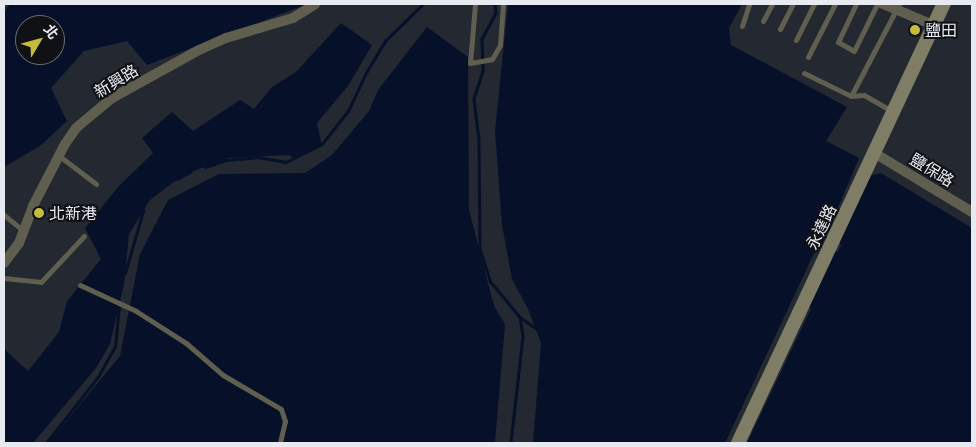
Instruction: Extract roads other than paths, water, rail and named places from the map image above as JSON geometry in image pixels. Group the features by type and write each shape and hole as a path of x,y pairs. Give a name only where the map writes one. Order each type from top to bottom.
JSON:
{"street":[{"name":"新興路","path":"4,263 19,243 58,155 76,128 127,88 200,50 226,38 293,18 315,4"},
{"path":"883,4 897,7 933,24"},
{"name":"永達路","path":"738,443 876,154 892,111 944,4"},
{"name":"鹽保路","path":"876,154 972,212"}],"lane":[{"path":"475,4 470,63 492,59 500,45 503,4"},
{"path":"742,26 749,4"},
{"path":"764,21 772,4"},
{"path":"780,29 793,4"},
{"path":"796,40 814,4"},
{"path":"808,57 835,4"},
{"path":"856,4 838,42 854,51 877,4"},
{"path":"852,96 897,7"},
{"path":"804,73 852,96 864,96 892,111"},
{"path":"58,155 96,184"},
{"path":"4,216 24,231"},
{"path":"4,278 41,282 84,236"},
{"path":"80,285 136,311 186,343 223,375 280,409 285,422 280,443"}],"water":[{"path":"10,4 307,4 147,65 127,41 84,51 51,88 67,121 40,146 4,167 4,12"},
{"path":"508,4 742,4 729,28 731,45 847,107 826,141 859,158 821,248 817,247 725,443 533,443 541,343 528,309 512,279 502,225 495,131"},
{"path":"341,23 372,45 348,86 317,123 322,146 293,158 289,155 228,158 183,175 150,200 129,234 124,284 110,344 96,368 33,443 4,443 4,349 28,371 59,332 67,301 101,259 85,228 119,186 153,153 142,138 172,112 193,131 240,100 254,109 272,87 296,72"},
{"path":"427,27 468,57 469,210 494,306 505,324 495,443 48,443 120,356 140,254 168,200 219,174 305,173 332,155 369,111 378,90"},
{"path":"881,173 972,228 972,443 747,443 811,309 806,305 833,250 838,252 841,245 838,240 869,176"}],"waterway":[{"path":"205,167 226,160 258,157 286,162 322,144 348,111 367,71 385,41 423,4"},
{"path":"495,4 496,13 482,39 483,71 474,99 479,138 480,249 491,282 520,317 523,337 511,443"},
{"path":"177,179 190,172"},
{"path":"125,273 143,211"},
{"path":"46,443 98,377 115,346 119,305"},
{"path":"520,317 536,328"}],"place":[{"name":"鹽田","path":"915,30"},
{"name":"北新港","path":"39,213"}]}
